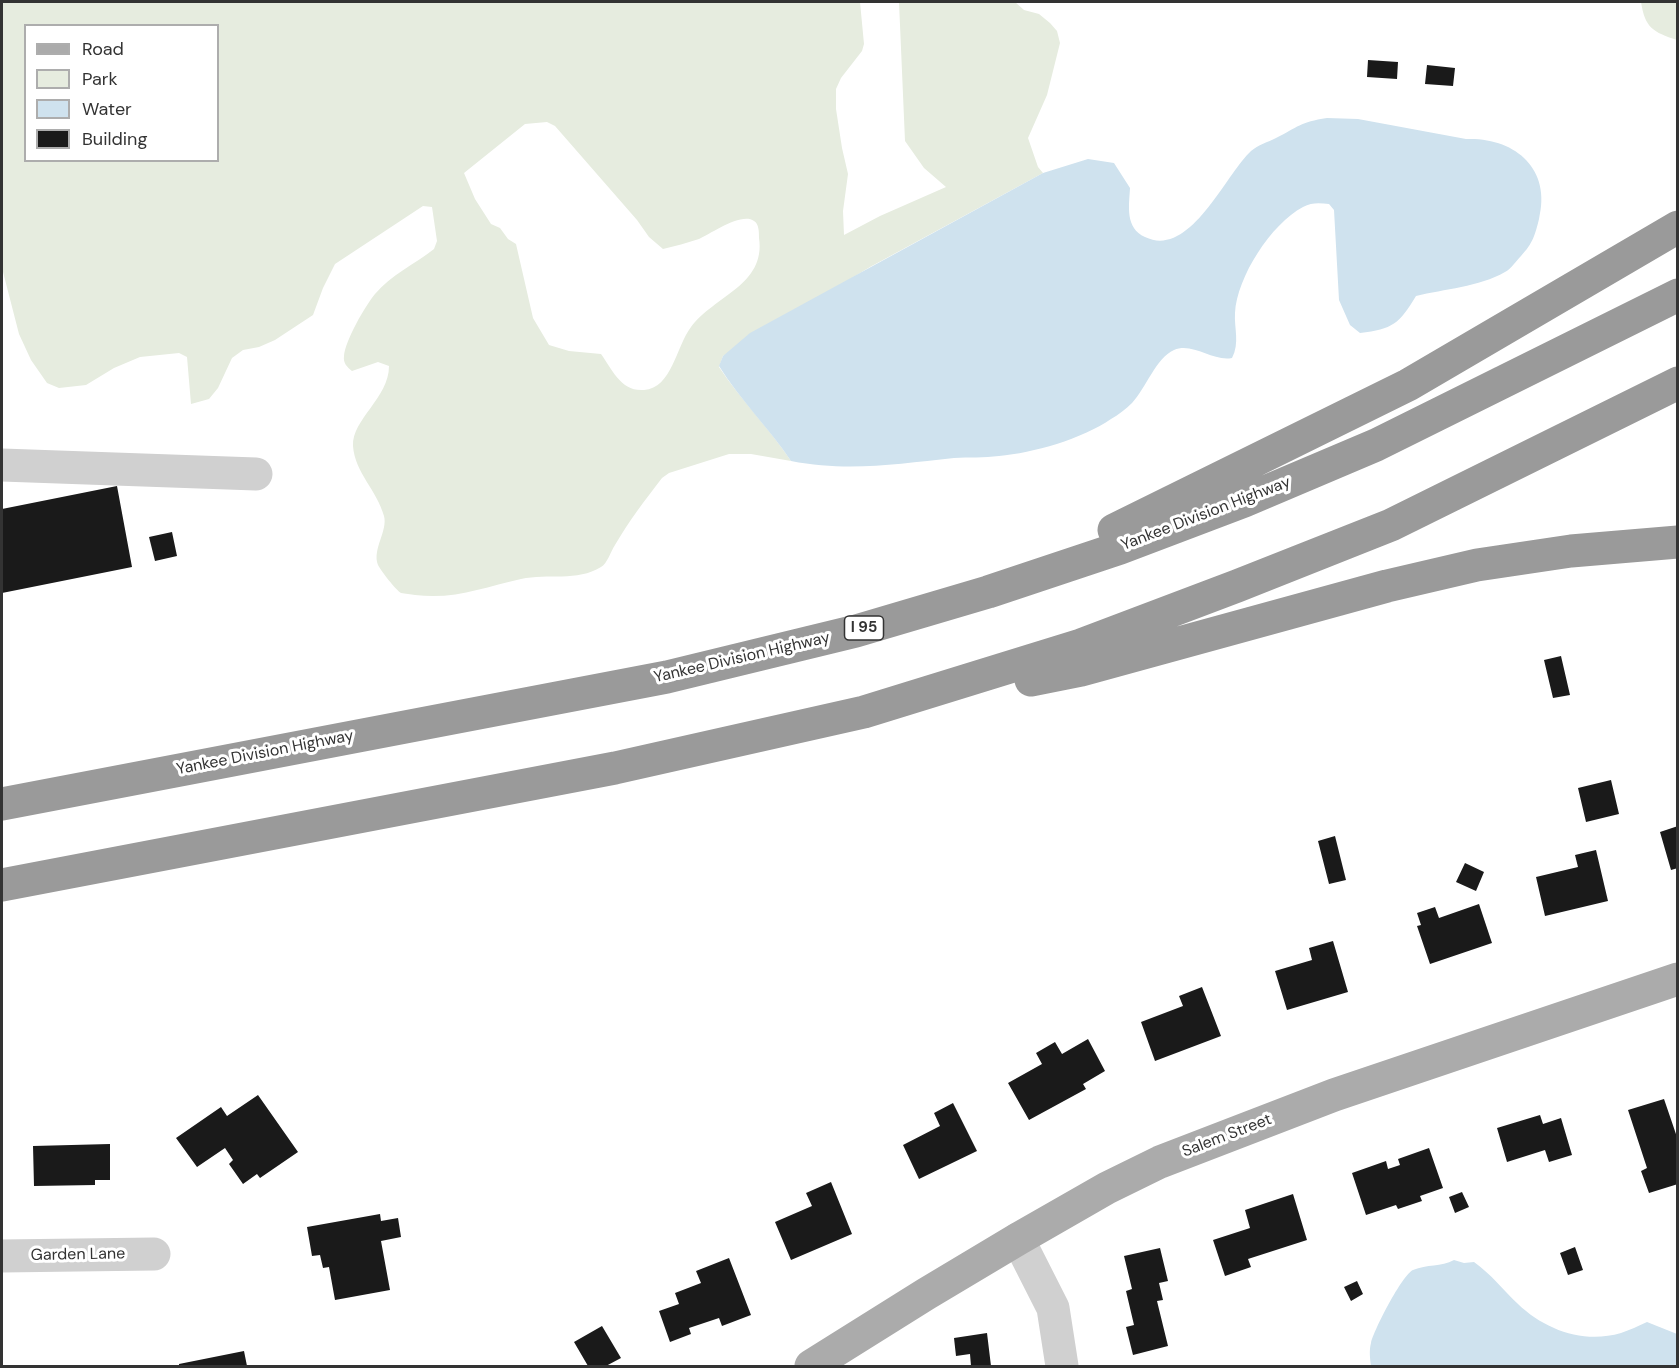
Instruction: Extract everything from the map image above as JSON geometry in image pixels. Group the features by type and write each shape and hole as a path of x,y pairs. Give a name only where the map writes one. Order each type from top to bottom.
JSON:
{"highway":[{"path":"988,592 1408,385 1677,227"},
{"name":"Yankee Division Highway","path":"2,804 667,676 856,631 988,592 1151,536 1244,501 1376,445 1677,295"},
{"path":"864,712 1081,645 1391,525 1677,383"},
{"path":"2,885 615,768 864,712 1081,670 1388,586 1477,565 1570,551 1677,542"}],"main road":[{"name":"Salem Street","path":"811,1366 1018,1239 1107,1188 1160,1162 1334,1095 1677,979"}],"street":[{"path":"2,465 256,474"},
{"path":"1018,1239 1053,1308 1062,1366"},
{"name":"Garden Lane","path":"2,1256 154,1254"}],"green space":[{"path":"2,2 860,2 864,44 862,51 841,78 836,89 836,109 848,174 843,211 844,235 880,216 946,187 924,168 905,141 899,2 1015,2 1024,10 1039,14 1057,31 1060,43 1047,95 1028,138 1038,167 1043,173 870,267 723,356 719,367 791,461 751,454 729,454 669,473 662,478 637,511 605,563 592,572 572,576 531,577 469,592 430,596 401,593 378,565 377,553 384,528 384,516 358,465 353,446 358,427 383,388 389,366 378,362 352,371 346,365 344,356 356,324 375,294 396,275 434,249 437,241 432,207 423,206 335,264 313,315 275,340 259,347 243,350 232,358 218,388 209,399 191,404 187,357 179,353 140,357 114,368 86,385 59,388 47,383 31,360 19,334 2,268","holes":["547,122 555,126 637,220 649,237 663,249 699,239 742,219 754,221 758,226 759,254 755,267 747,279 701,316 691,327 667,374 653,388 636,390 629,387 618,378 601,354 569,351 549,345 533,318 516,244 508,239 500,228 491,224 475,199 464,173 525,124"]},
{"path":"1641,2 1677,2 1677,40 1652,28 1645,18"}],"water":[{"path":"1327,118 1358,119 1466,139 1483,140 1499,143 1514,150 1534,171 1540,185 1542,201 1539,219 1528,247 1505,272 1473,284 1416,296 1405,313 1394,324 1360,333 1350,325 1339,300 1334,210 1329,204 1306,205 1279,226 1249,268 1237,299 1236,341 1232,358 1218,357 1188,348 1174,350 1156,366 1132,403 1116,416 1072,439 1012,454 872,466 832,466 791,461 719,366 723,356 750,333 1043,173 1088,159 1114,163 1130,188 1130,216 1134,228 1145,237 1161,241 1177,236 1191,226 1251,151 1305,123"},
{"path":"1454,1260 1464,1263 1474,1262 1512,1299 1553,1328 1579,1336 1593,1337 1621,1333 1647,1322 1677,1334 1677,1366 1371,1366 1370,1349 1373,1336 1408,1274 1418,1268"}],"building":[{"path":"1368,60 1398,62 1397,79 1367,77"},
{"path":"1427,65 1455,68 1453,86 1425,84"},
{"path":"117,486 132,567 2,593 2,509"},
{"path":"172,532 177,556 155,561 149,537"},
{"path":"1561,656 1570,695 1553,698 1544,660"},
{"path":"1611,780 1619,814 1586,822 1578,788"},
{"path":"1678,826 1678,868 1671,870 1660,832"},
{"path":"1335,836 1346,880 1329,884 1318,841"},
{"path":"1596,850 1608,901 1545,916 1536,877 1578,867 1575,855"},
{"path":"1465,863 1484,872 1476,891 1456,882"},
{"path":"1479,904 1492,943 1430,964 1417,926 1421,925 1417,913 1435,907 1439,918"},
{"path":"1333,941 1348,992 1287,1010 1275,971 1312,960 1309,948"},
{"path":"1202,987 1221,1036 1155,1061 1141,1022 1183,1006 1179,996"},
{"path":"1088,1039 1105,1071 1083,1084 1086,1089 1029,1120 1008,1083 1042,1064 1036,1053 1055,1042 1062,1054"},
{"path":"258,1095 298,1152 260,1178 257,1174 243,1184 229,1164 233,1160 225,1148 197,1167 176,1138 221,1107 227,1116"},
{"path":"1664,1099 1678,1140 1678,1184 1649,1193 1641,1171 1647,1168 1628,1110"},
{"path":"953,1103 977,1151 919,1179 903,1145 940,1126 934,1113"},
{"path":"1540,1115 1543,1124 1561,1118 1572,1155 1549,1162 1545,1150 1507,1162 1497,1128"},
{"path":"110,1144 110,1180 95,1180 95,1185 34,1186 33,1146"},
{"path":"1429,1148 1443,1188 1420,1196 1422,1201 1398,1209 1396,1205 1366,1215 1352,1173 1386,1161 1388,1169 1400,1165 1398,1159"},
{"path":"831,1182 852,1234 791,1260 775,1222 812,1206 806,1193"},
{"path":"1462,1192 1469,1207 1455,1213 1449,1197"},
{"path":"1293,1194 1307,1240 1248,1259 1251,1267 1225,1276 1213,1240 1250,1228 1245,1210"},
{"path":"380,1214 381,1221 398,1218 401,1237 381,1241 390,1290 335,1300 329,1267 323,1268 320,1255 312,1256 307,1227"},
{"path":"1575,1247 1583,1270 1568,1275 1560,1253"},
{"path":"1160,1248 1168,1281 1159,1283 1163,1300 1157,1301 1168,1346 1133,1355 1126,1327 1134,1325 1126,1291 1132,1289 1124,1256"},
{"path":"729,1258 751,1315 722,1326 719,1318 689,1328 691,1334 670,1342 659,1311 679,1304 675,1293 701,1283 696,1271"},
{"path":"1357,1281 1363,1294 1351,1301 1344,1287"},
{"path":"602,1326 621,1358 606,1366 588,1366 574,1342"},
{"path":"987,1333 991,1366 971,1366 970,1354 956,1356 954,1338"},
{"path":"244,1351 247,1366 179,1366 179,1364"}]}
